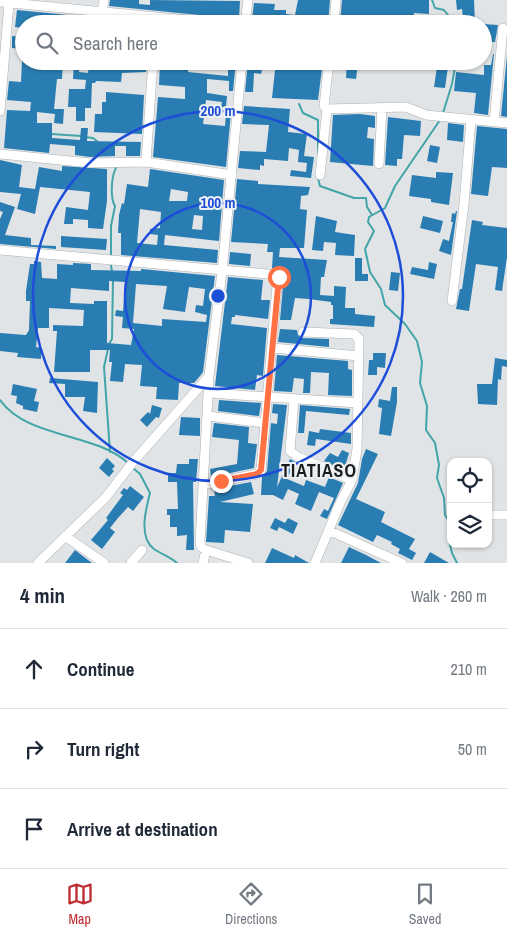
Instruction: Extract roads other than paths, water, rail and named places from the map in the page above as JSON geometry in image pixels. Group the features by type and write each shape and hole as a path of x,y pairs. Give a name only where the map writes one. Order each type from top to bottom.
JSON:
{"street":[{"path":"102,12 104,0"},
{"path":"246,15 248,0"},
{"path":"335,15 336,0"},
{"path":"0,111 9,2 71,5 123,15"},
{"path":"494,122 503,28"},
{"path":"146,162 152,70"},
{"path":"241,70 222,272 209,376 200,542 201,547 206,550 248,563"},
{"path":"320,175 327,109 324,106 324,99 328,70"},
{"path":"327,109 406,107 426,115 507,123"},
{"path":"378,164 382,108"},
{"path":"452,301 464,204 471,120"},
{"path":"0,154 90,163 146,162 232,175"},
{"path":"0,250 222,272 278,275 260,473 203,485"},
{"path":"303,332 354,334 359,339 357,449 352,480 340,503 330,531 315,563"},
{"path":"272,348 358,356"},
{"path":"36,563 106,496 133,462 209,376"},
{"path":"209,392 358,404"},
{"path":"294,399 290,451 298,457 352,480"},
{"path":"208,416 265,423"},
{"path":"492,515 507,515"},
{"path":"330,531 402,563"},
{"path":"65,536 104,563"},
{"path":"131,563 142,550"},
{"path":"203,563 206,550"}],"waterway":[{"path":"432,0 435,8 444,10 448,15"},
{"path":"443,113 454,70"},
{"path":"299,104 303,113 318,120 318,156"},
{"path":"440,120 395,186 385,208 369,217 368,222 374,231 365,249 370,272 381,289 385,305 405,324 417,341 422,362 420,383 427,406 426,430 435,443 439,465 437,478 444,498 445,515 450,523 449,541 457,563"},
{"path":"51,134 81,136"},
{"path":"85,137 93,138 97,141"},
{"path":"111,258 111,226 115,206 112,198 112,186 113,175 117,166"},
{"path":"318,178 320,186 354,198 366,198 367,207 372,215"},
{"path":"111,265 112,272"},
{"path":"109,344 112,339 113,279"},
{"path":"108,349 104,367 110,452"},
{"path":"0,400 12,413 27,422 98,446 114,453 128,463"},
{"path":"133,468 140,474 150,493 144,522 149,544 177,563"}],"district":[{"name":"TIATIASO","path":"319,471"}]}
